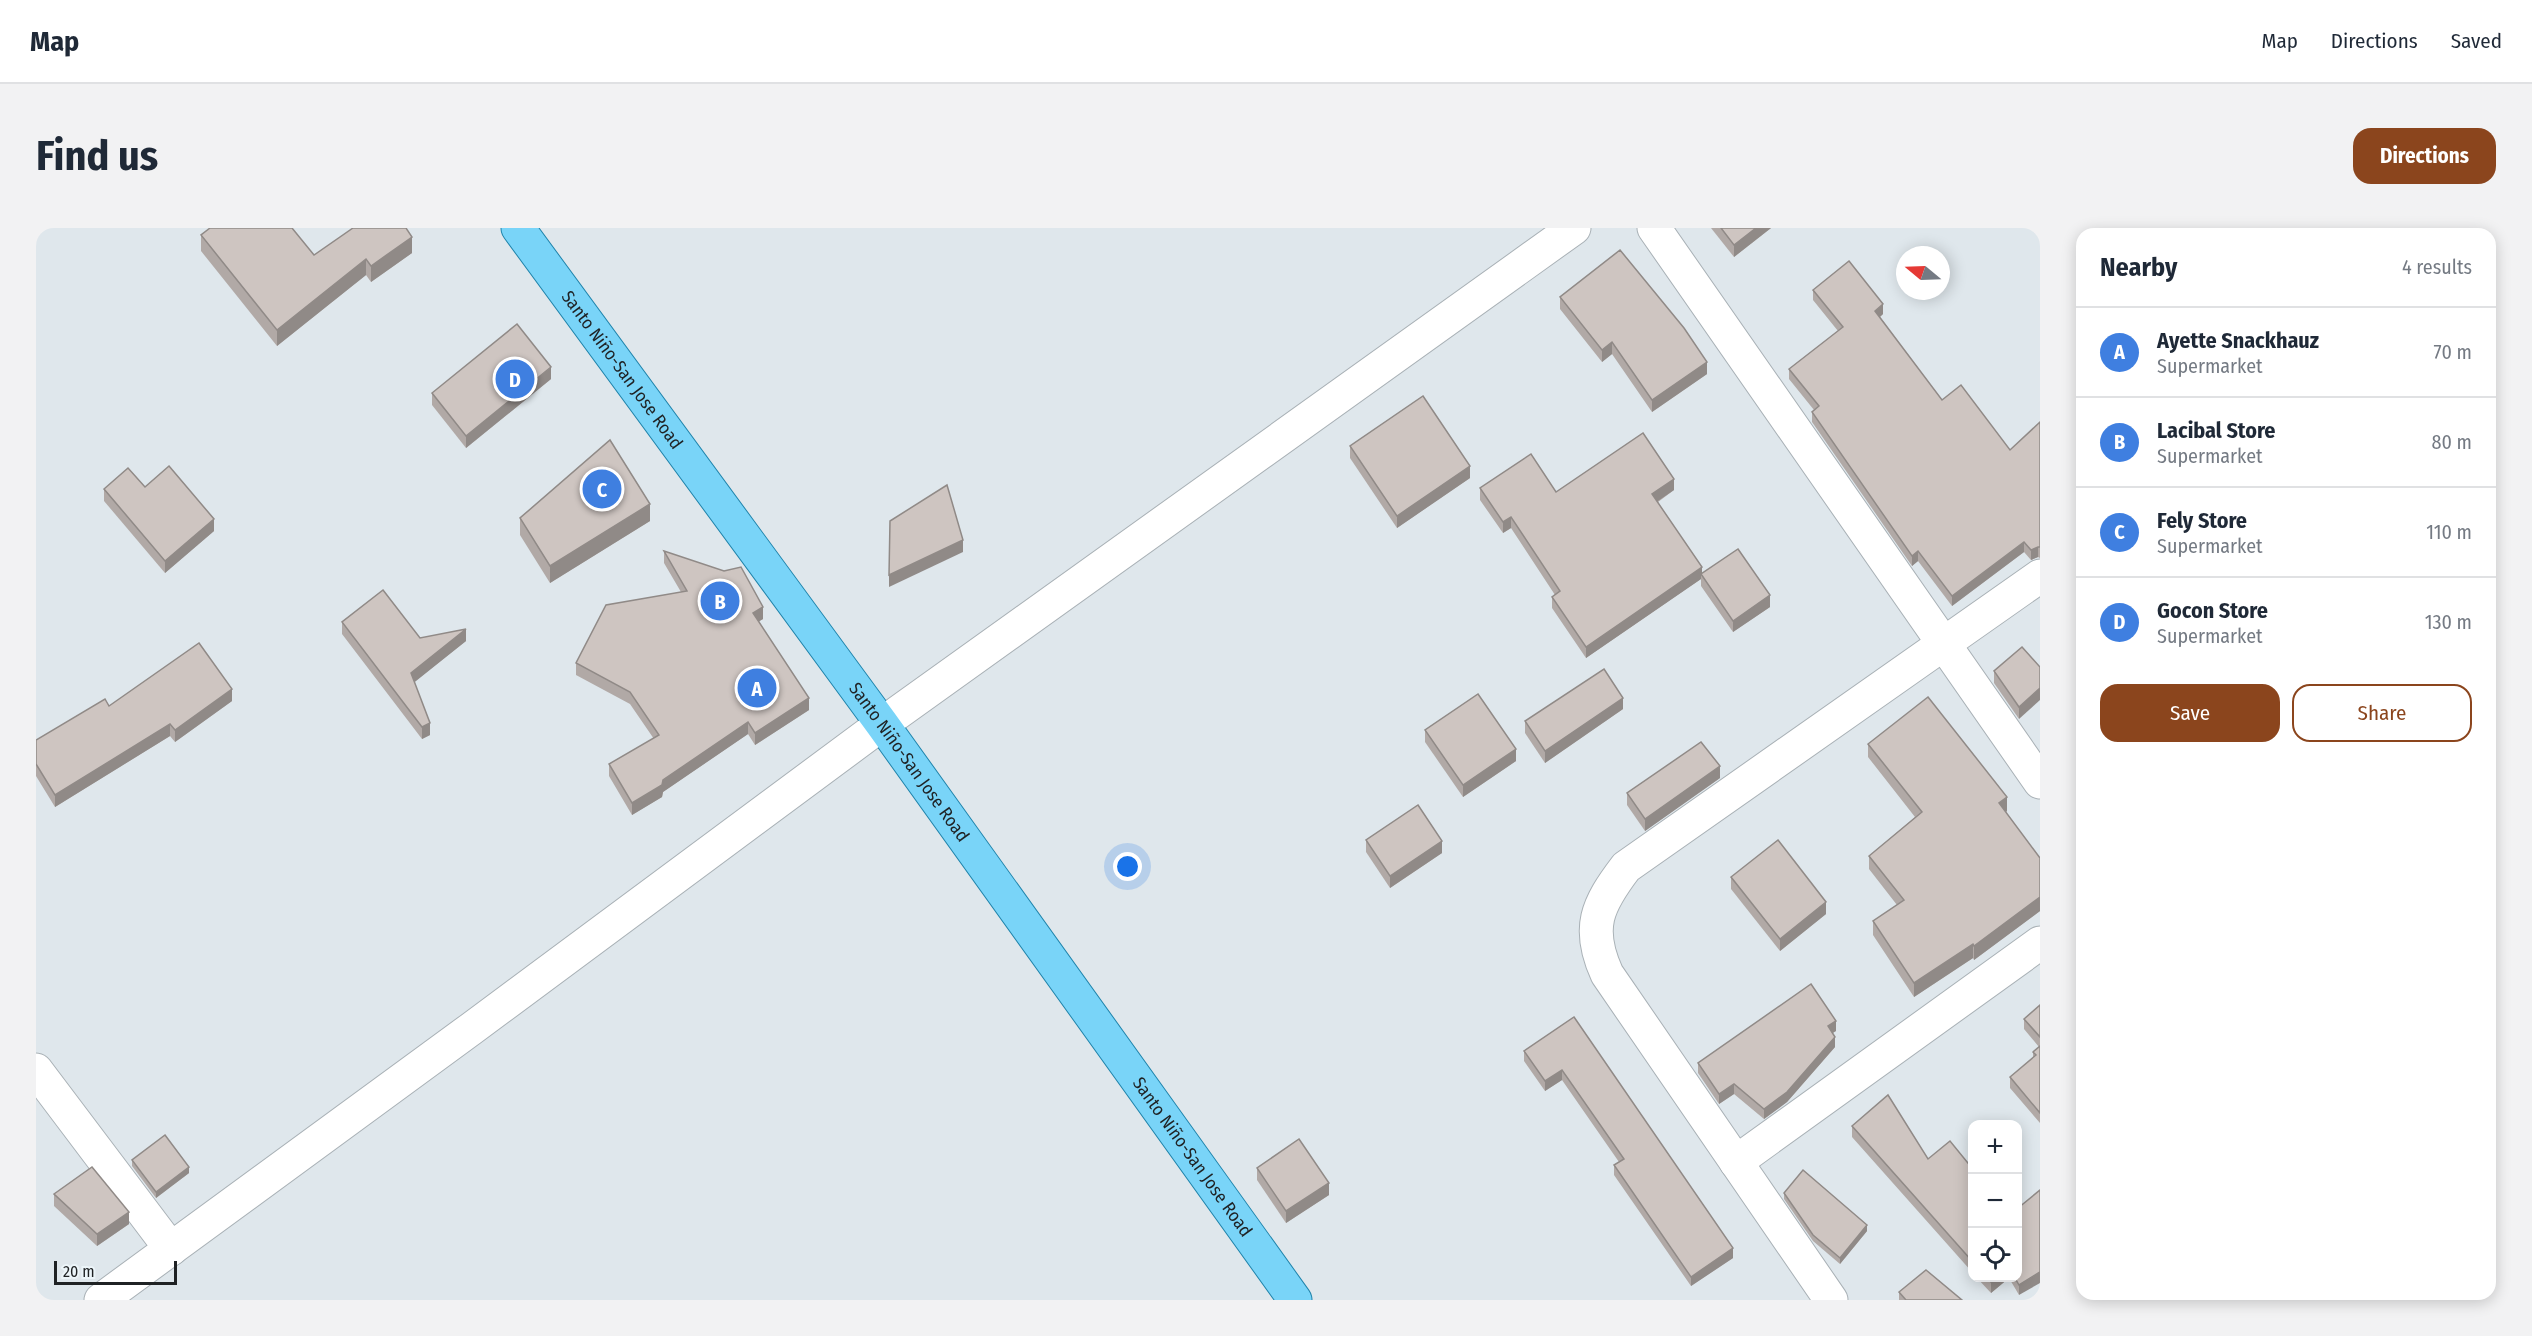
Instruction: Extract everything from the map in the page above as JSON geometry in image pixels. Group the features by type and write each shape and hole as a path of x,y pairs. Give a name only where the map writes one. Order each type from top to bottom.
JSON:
{"main road":[{"name":"Santo Niño-San Jose Road","path":"518,228 882,724 1295,1300"}],"street":[{"path":"101,1300 882,724 1574,228"},
{"path":"1654,228 2040,782"},
{"path":"1831,1300 1607,974 1598,954 1595,936 1597,916 1606,893 1626,867 2040,576"},
{"path":"1736,1162 2040,943"},
{"path":"36,1070 171,1249"}],"building":[{"path":"210,228 292,228 314,255 353,228 406,228 412,237 371,266 366,259 277,330 201,235"},
{"path":"1721,228 1756,228 1734,245"},
{"path":"1620,250 1684,328 1707,362 1652,400 1612,342 1602,350 1560,297"},
{"path":"1849,261 1883,304 1875,311 1942,400 1961,385 2010,450 2040,422 2040,547 2031,550 2024,542 1952,596 1918,551 1912,556 1812,412 1819,406 1789,369 1843,327 1813,290"},
{"path":"517,324 551,367 466,436 432,393"},
{"path":"1423,396 1470,466 1397,516 1350,446"},
{"path":"1643,433 1674,479 1652,494 1702,567 1586,647 1552,597 1560,591 1511,517 1503,522 1480,488 1531,454 1556,492"},
{"path":"610,440 650,504 550,566 520,518"},
{"path":"169,466 214,519 165,561 104,489 128,468 145,487"},
{"path":"947,485 963,540 889,575 890,521"},
{"path":"1738,549 1770,595 1733,621 1701,574"},
{"path":"664,551 724,571 741,567 763,607 753,613 809,698 755,733 748,722 663,780 662,785 632,803 609,764 659,735 630,692 576,663 606,605 687,591"},
{"path":"383,590 420,638 466,629 411,673 430,723 422,727 342,622"},
{"path":"199,643 232,689 175,730 170,724 55,795 36,764 36,740 105,699 109,706"},
{"path":"2022,647 2040,667 2040,688 2019,707 1994,671"},
{"path":"1604,669 1623,698 1545,751 1525,721"},
{"path":"1478,694 1516,749 1463,785 1425,730"},
{"path":"1928,697 2007,797 1999,803 2040,858 2040,897 1974,946 1973,944 1914,983 1873,921 1904,900 1869,856 1922,812 1868,744"},
{"path":"1701,742 1720,766 1645,819 1627,793"},
{"path":"1418,805 1442,841 1390,876 1366,840"},
{"path":"1778,840 1826,902 1780,939 1731,877"},
{"path":"1811,984 1836,1021 1828,1026 1835,1037 1787,1092 1764,1109 1734,1084 1719,1094 1698,1063"},
{"path":"2040,1005 2040,1037 2024,1019"},
{"path":"1574,1017 1733,1248 1691,1277 1614,1165 1624,1159 1562,1070 1545,1081 1524,1051"},
{"path":"2040,1046 2040,1113 2010,1077 2036,1055 2033,1052"},
{"path":"1888,1095 1928,1159 1950,1141 1968,1163 1968,1256 1852,1126"},
{"path":"165,1135 189,1167 156,1192 132,1160"},
{"path":"1299,1139 1329,1183 1286,1211 1257,1168"},
{"path":"92,1167 129,1212 97,1234 54,1194"},
{"path":"1803,1170 1867,1225 1840,1258 1813,1235 1784,1193"},
{"path":"2040,1190 2040,1272 2019,1285 2017,1282 2022,1282 2022,1205"},
{"path":"1926,1270 1962,1300 1906,1300 1899,1292"}],"place":[{"name":"Gocon Store","path":"515,379"},
{"name":"Fely Store","path":"602,489"},
{"name":"Lacibal Store","path":"720,601"},
{"name":"Ayette Snackhauz","path":"757,688"}]}
